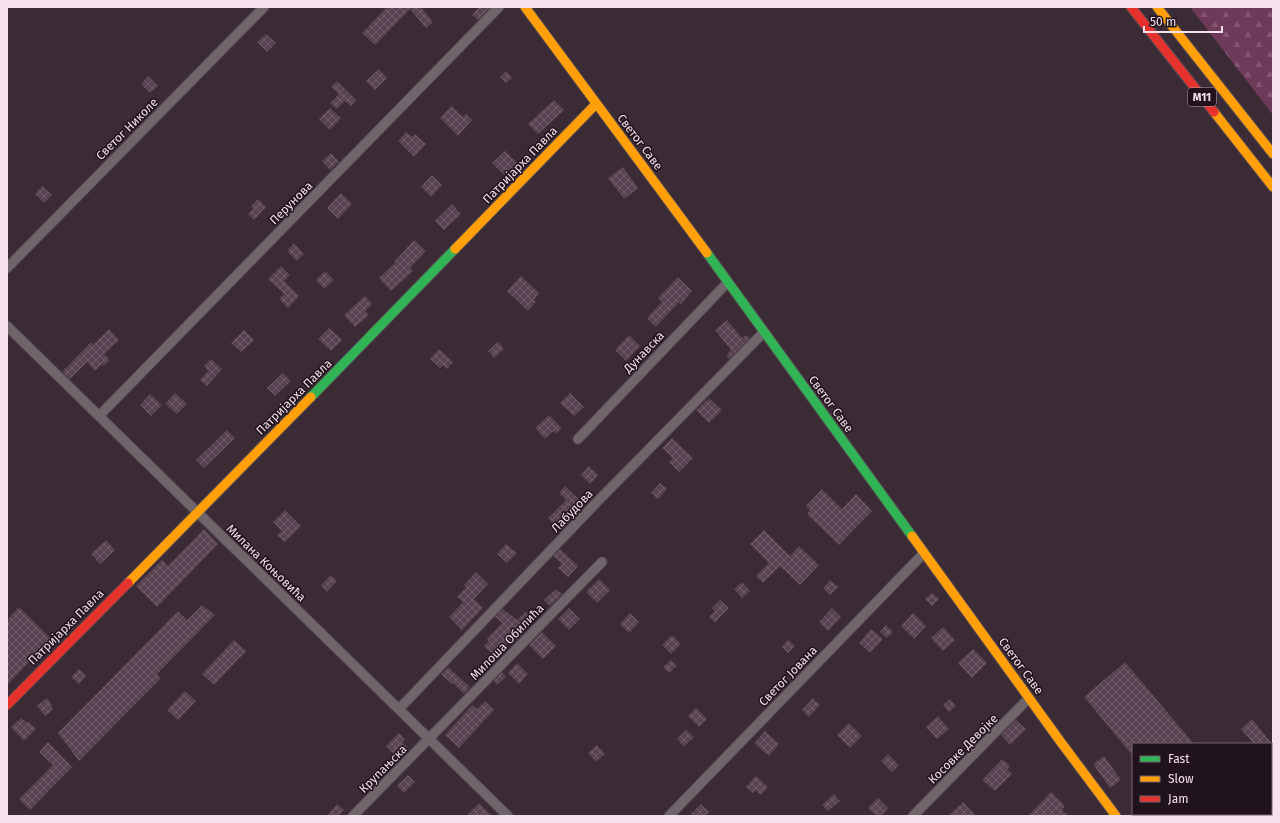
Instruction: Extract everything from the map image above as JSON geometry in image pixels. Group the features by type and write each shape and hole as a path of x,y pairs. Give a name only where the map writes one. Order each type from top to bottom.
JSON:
{"main road":[{"name":"Светог Саве","path":"525,7 728,282 1116,816"},
{"name":"M11","path":"1131,7 1273,187"},
{"name":"M11","path":"1157,7 1273,154"},
{"name":"Патријарха Павла","path":"7,704 344,364 596,104"}],"street":[{"name":"Светог Николе","path":"7,268 264,7"},
{"name":"Перунова","path":"99,416 499,7"},
{"name":"Дунавска","path":"578,438 728,282"},
{"name":"Милана Коњовића","path":"7,326 430,739 504,815"},
{"name":"Лабудова","path":"399,709 595,504 764,332"},
{"name":"Светог Јована","path":"669,816 924,553"},
{"name":"Милоша Обилића","path":"430,739 602,562"},
{"name":"Косовке Девојке","path":"913,816 1030,698"},
{"name":"Крупањска","path":"353,816 430,739"}],"shaded area":[{"path":"1273,762 1273,816 1206,816 1272,815"}],"green space":[{"path":"1190,7 1273,7 1273,115"}],"building":[{"path":"387,7 421,7 433,22 426,28 410,9 375,45 362,33"},
{"path":"479,7 491,7 478,20 472,15"},
{"path":"266,34 276,43 267,52 257,42"},
{"path":"379,69 387,78 375,90 366,81"},
{"path":"506,71 512,78 506,83 500,77"},
{"path":"148,76 158,86 150,93 141,84"},
{"path":"337,81 356,100 351,106 345,101 337,109 330,103 339,94 331,87"},
{"path":"554,100 564,110 538,134 528,124"},
{"path":"451,106 463,117 466,114 472,120 458,136 440,118"},
{"path":"330,108 341,118 330,130 319,119"},
{"path":"406,132 412,137 415,134 426,144 414,157 398,141"},
{"path":"505,151 517,163 504,175 492,163"},
{"path":"331,153 339,162 330,170 322,161"},
{"path":"623,167 638,188 624,199 608,178"},
{"path":"432,175 442,185 431,197 421,187"},
{"path":"42,186 52,195 44,203 35,194"},
{"path":"341,193 352,204 338,219 327,208"},
{"path":"258,199 266,207 254,220 248,214 253,209 251,206"},
{"path":"452,204 461,214 444,230 435,221"},
{"path":"414,240 426,251 410,268 413,271 391,291 379,278 395,263 394,262"},
{"path":"294,243 304,254 297,261 287,251"},
{"path":"281,266 290,275 284,281 299,296 288,308 279,299 284,294 268,279"},
{"path":"325,271 334,280 324,289 316,280"},
{"path":"521,276 539,293 534,300 536,302 528,311 507,291"},
{"path":"678,277 692,291 681,304 679,302 656,327 647,318 662,302 658,298"},
{"path":"365,296 372,304 365,311 369,315 355,327 344,315"},
{"path":"727,320 742,338 746,335 750,338 729,359 726,356 731,350 715,330"},
{"path":"329,328 342,340 331,351 318,339"},
{"path":"109,329 119,340 104,354 110,360 103,366 102,364 95,371 87,362 70,379 62,372 91,342 93,345"},
{"path":"244,330 254,340 241,352 231,343"},
{"path":"629,335 640,346 626,361 615,350"},
{"path":"498,342 504,349 494,358 488,351"},
{"path":"439,349 453,362 447,369 443,365 440,368 430,359"},
{"path":"211,359 222,369 207,386 200,380 208,371 204,366"},
{"path":"283,373 291,381 275,396 267,388"},
{"path":"175,393 187,404 177,414 165,404"},
{"path":"570,393 584,407 574,416 560,403"},
{"path":"150,394 162,405 151,416 140,405"},
{"path":"709,398 722,410 709,423 696,410"},
{"path":"549,415 562,428 556,434 553,431 545,439 535,428"},
{"path":"227,430 235,438 204,468 196,460"},
{"path":"672,438 693,458 679,472 669,462 673,458 662,448"},
{"path":"589,466 598,475 590,484 581,475"},
{"path":"660,483 667,489 658,499 651,493"},
{"path":"565,486 581,501 571,511 575,516 561,531 548,518 566,500 559,493"},
{"path":"822,489 842,509 856,494 872,511 839,545 807,514 810,510 806,506"},
{"path":"285,510 301,526 285,542 277,535 282,531 273,522"},
{"path":"204,529 218,544 157,607 136,586 162,560 168,566"},
{"path":"764,530 790,556 799,546 819,565 800,585 780,566 763,583 756,576 769,563 750,544"},
{"path":"106,540 115,550 100,564 91,554"},
{"path":"252,544 260,552 254,559 245,551"},
{"path":"506,544 517,553 507,563 497,554"},
{"path":"560,549 578,566 568,577 558,568 562,564 553,556"},
{"path":"476,572 488,584 474,599 483,608 462,630 449,617 463,602 457,597 466,587 464,585"},
{"path":"331,575 337,581 327,592 321,585"},
{"path":"599,579 610,590 597,603 586,592"},
{"path":"830,580 838,587 830,595 823,588"},
{"path":"742,582 750,591 742,598 734,589"},
{"path":"556,589 562,594 550,606 544,600"},
{"path":"932,593 939,599 932,606 925,599"},
{"path":"720,600 729,608 715,622 709,617 715,611 712,608"},
{"path":"202,605 215,615 157,674 161,678 79,761 58,733 178,611 187,620"},
{"path":"19,607 51,639 7,685 7,620"},
{"path":"569,608 580,619 569,630 558,619"},
{"path":"832,608 841,617 828,631 819,622"},
{"path":"503,609 517,620 525,612 534,621 517,640 514,637 495,657 484,646 489,641 487,639 502,623 495,617"},
{"path":"630,613 639,622 629,633 620,624"},
{"path":"913,613 926,626 914,639 901,626"},
{"path":"886,625 893,632 887,638 880,632"},
{"path":"943,627 955,640 943,651 931,638"},
{"path":"871,629 883,639 870,653 859,643"},
{"path":"542,632 556,646 543,659 529,645"},
{"path":"672,635 681,644 671,654 662,645"},
{"path":"234,640 246,651 214,685 202,674"},
{"path":"788,640 795,646 788,653 782,647"},
{"path":"973,649 987,663 972,678 958,663"},
{"path":"671,660 677,666 669,673 663,667"},
{"path":"1125,662 1193,743 1132,743 1132,755 1084,697"},
{"path":"517,663 528,674 519,684 508,673"},
{"path":"448,667 470,687 464,694 441,674"},
{"path":"79,669 86,676 79,684 71,677"},
{"path":"502,672 506,677 497,685 494,681"},
{"path":"185,691 196,701 178,720 167,710"},
{"path":"47,698 52,705 53,710 45,716 37,706"},
{"path":"813,698 820,705 809,717 802,710"},
{"path":"950,699 956,706 949,712 943,705"},
{"path":"485,701 494,710 459,748 445,735 472,705 477,709"},
{"path":"696,708 707,719 699,727 688,716"},
{"path":"938,716 949,729 937,739 926,727"},
{"path":"21,718 27,723 29,722 36,729 24,741 11,727"},
{"path":"1252,719 1271,743 1253,743 1241,729"},
{"path":"1016,720 1026,729 1010,745 1001,735"},
{"path":"849,723 862,736 850,748 837,735"},
{"path":"686,730 694,737 684,747 677,739"},
{"path":"765,731 779,744 769,756 754,743"},
{"path":"399,733 405,739 402,742 409,749 399,759 386,746"},
{"path":"48,742 72,767 30,810 19,799 53,765 39,752"},
{"path":"597,745 605,754 596,762 588,753"},
{"path":"888,754 899,765 892,772 881,761"},
{"path":"1104,756 1121,780 1110,788 1093,764"},
{"path":"1002,759 1010,766 1007,769 1012,774 995,791 982,780"},
{"path":"408,775 415,782 404,793 397,786"},
{"path":"756,776 768,787 761,795 755,790 753,793 746,787"},
{"path":"1051,792 1065,806 1062,810 1069,816 1028,816"},
{"path":"834,794 840,801 828,811 822,805"},
{"path":"878,798 888,808 881,816 877,816 868,808"},
{"path":"963,802 976,816 948,816"},
{"path":"479,803 492,816 466,816"},
{"path":"337,804 344,810 338,816 327,816"},
{"path":"701,804 709,812 705,816 689,816"}],"traffic: fast":[{"path":"311,397 455,249"},
{"path":"707,253 912,536"}],"traffic: slow":[{"path":"525,7 707,253"},
{"path":"1157,7 1273,154"},
{"path":"455,249 596,104"},
{"path":"1214,112 1273,187"},
{"path":"128,583 311,397"},
{"path":"912,536 1116,816"}],"traffic: jam":[{"path":"1131,7 1214,112"},
{"path":"7,705 128,583"}]}
